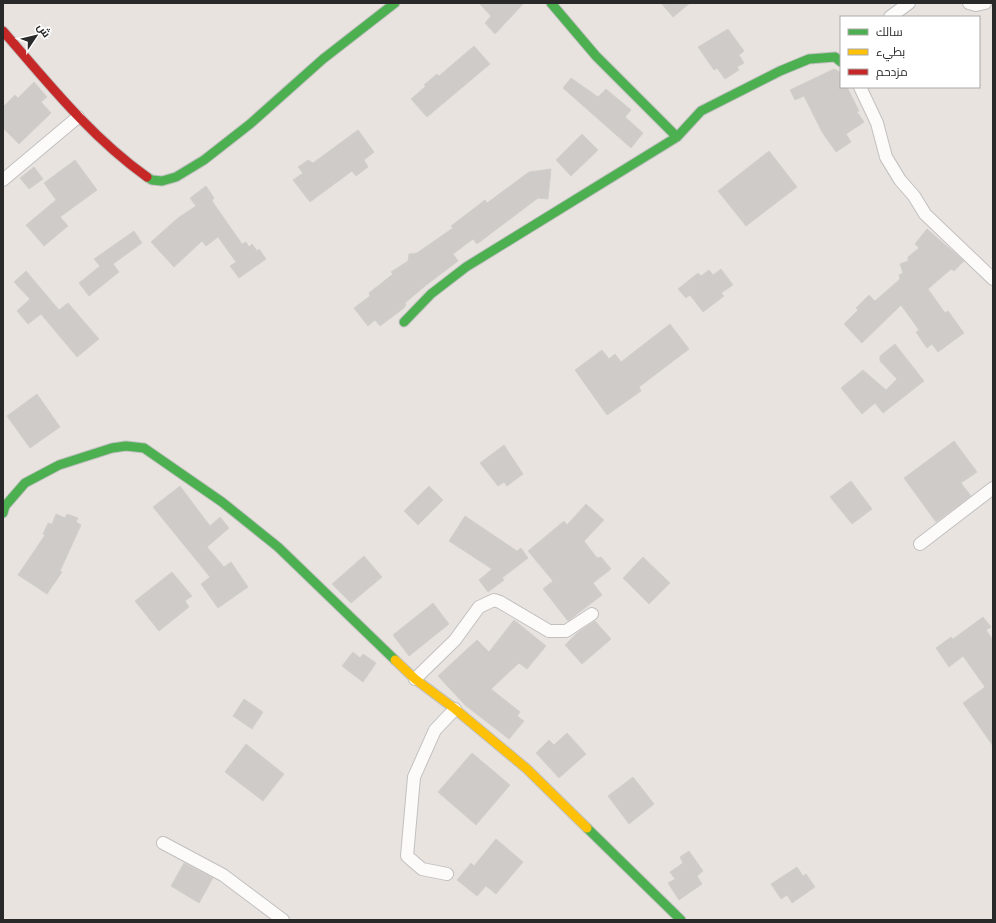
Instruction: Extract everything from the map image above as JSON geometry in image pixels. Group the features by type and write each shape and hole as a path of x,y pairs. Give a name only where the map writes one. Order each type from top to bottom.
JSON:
{"street":[{"path":"3,31 78,117 125,161 152,180 162,181 176,177 204,160 250,124 323,59 395,3"},
{"path":"551,3 596,56 677,137"},
{"path":"891,16 909,3"},
{"path":"969,3 976,5 985,3"},
{"path":"404,322 431,294 466,267 677,137 702,111 774,74 809,59 839,57"},
{"path":"860,88 877,123 886,157 900,180 914,196 925,214 993,279"},
{"path":"3,180 78,117"},
{"path":"3,514 5,506 25,483 59,465 112,448 126,446 144,448 222,502 278,548 415,679 454,708 527,768 681,920"},
{"path":"920,544 993,488"},
{"path":"415,679 455,640 479,607 486,602 494,600 500,602 549,630 566,631 592,614"},
{"path":"448,874 422,869 407,856 414,777 435,730 454,708"},
{"path":"162,843 223,875 283,920"}],"building":[{"path":"479,3 524,3 495,34 485,23 491,16"},
{"path":"661,3 690,3 673,17"},
{"path":"728,29 744,51 739,55 744,63 737,67 739,70 725,79 717,68 714,70 698,47"},
{"path":"474,46 490,64 427,117 411,99 437,74 439,76"},
{"path":"834,69 840,72 840,88 848,88 859,111 857,112 864,122 846,134 851,142 836,152 822,132 804,96 795,100 790,90"},
{"path":"571,78 598,97 606,89 631,110 625,117 643,133 631,148 563,88"},
{"path":"34,82 47,97 41,102 51,113 19,144 3,128 3,107 15,95 18,98"},
{"path":"358,130 374,152 364,160 368,167 356,176 352,171 310,202 293,180 303,173 298,167 308,160 313,163"},
{"path":"582,134 598,150 571,176 556,160"},
{"path":"769,151 797,187 746,226 718,191"},
{"path":"75,160 97,190 60,217 68,226 44,246 26,225 56,200 44,183"},
{"path":"34,167 43,179 29,189 20,178"},
{"path":"551,169 548,199 538,198 477,244 473,239 453,254 458,261 405,303 406,305 404,308 380,326 375,320 368,326 354,308 370,296 369,293 393,274 391,272 408,261 409,254 417,253 453,228 451,226 485,200 487,203 529,172"},
{"path":"206,186 214,198 212,201 242,244 246,242 249,247 252,244 257,251 259,249 266,259 239,278 230,266 236,262 218,237 206,246 202,241 174,267 151,242 178,218 196,206 190,198"},
{"path":"927,229 964,261 954,271 951,269 928,289 945,313 948,311 964,333 938,352 932,344 927,348 916,332 919,330 901,305 862,343 844,324 858,310 856,308 869,295 875,301 900,279 899,275 903,273 900,264 908,261 908,257 919,248 915,244"},
{"path":"134,231 142,243 113,264 119,272 89,296 79,283 100,266 94,259"},
{"path":"721,269 733,285 721,293 724,296 703,312 690,295 686,298 678,289 698,273 701,276 709,270 713,275"},
{"path":"26,271 59,310 68,303 99,339 77,357 41,314 28,324 17,311 30,299 14,282"},
{"path":"670,324 689,349 639,387 641,391 607,415 575,370 602,350 609,359 615,354 621,362"},
{"path":"895,344 924,381 883,413 875,403 862,414 841,388 863,370 886,390 897,379 880,361 880,356"},
{"path":"37,394 60,427 30,448 7,416"},
{"path":"954,441 977,472 961,483 971,496 936,522 904,478"},
{"path":"504,445 523,474 507,486 504,482 498,486 480,463"},
{"path":"851,481 872,509 852,524 830,497"},
{"path":"180,486 210,526 220,517 229,528 207,547 224,567 231,562 248,587 218,608 201,584 210,577 153,507"},
{"path":"429,486 443,500 418,525 404,511"},
{"path":"586,504 604,520 584,541 597,558 601,557 611,569 593,583 602,595 568,621 543,589 553,581 528,551 564,521 567,525"},
{"path":"56,514 65,518 67,514 78,518 76,522 81,525 60,571 62,572 47,594 18,575 45,535 43,534 48,523 52,524"},
{"path":"465,516 517,551 521,548 528,558 502,578 504,580 488,592 479,580 492,569 449,541"},
{"path":"364,556 382,577 351,603 332,584"},
{"path":"643,557 670,583 649,604 623,578"},
{"path":"172,572 192,596 185,601 189,607 159,631 135,601"},
{"path":"433,603 449,624 409,656 393,635"},
{"path":"983,617 991,627 986,630 993,640 993,746 963,703 985,687 963,656 949,667 936,648 951,637 953,639"},
{"path":"514,620 546,646 527,669 519,663 491,689 520,712 517,716 524,721 509,739 465,705 438,676 477,640 489,652"},
{"path":"595,621 611,639 582,664 565,645 577,633"},
{"path":"353,652 360,658 363,654 376,663 363,682 342,666"},
{"path":"244,699 263,712 252,729 233,716"},
{"path":"567,733 586,754 559,778 536,753 549,740 554,745"},
{"path":"246,744 284,774 263,801 225,772"},
{"path":"472,753 510,785 476,825 438,792"},
{"path":"633,777 654,804 629,824 608,796"},
{"path":"496,839 523,862 496,894 486,886 477,896 457,880 471,863 474,866"},
{"path":"689,851 703,871 697,876 702,884 679,900 668,883 675,879 670,872 683,863 680,857"},
{"path":"184,863 213,878 199,903 171,886"},
{"path":"797,867 803,876 806,874 815,887 792,903 787,895 781,899 771,884"}],"traffic: fast":[{"path":"147,177 152,180 162,181 176,177 204,160 250,124 323,59 395,3"},
{"path":"551,3 596,56 677,137 701,111 780,71 809,59 835,57 840,61"},
{"path":"404,322 431,294 466,267 677,137"},
{"path":"3,513 5,506 25,483 59,465 112,448 126,446 144,448 222,502 278,547 395,660"},
{"path":"587,828 681,920"}],"traffic: slow":[{"path":"395,660 415,679 455,709 527,769 587,828"}],"traffic: jam":[{"path":"3,31 54,90 89,127 107,145 147,177"}]}
